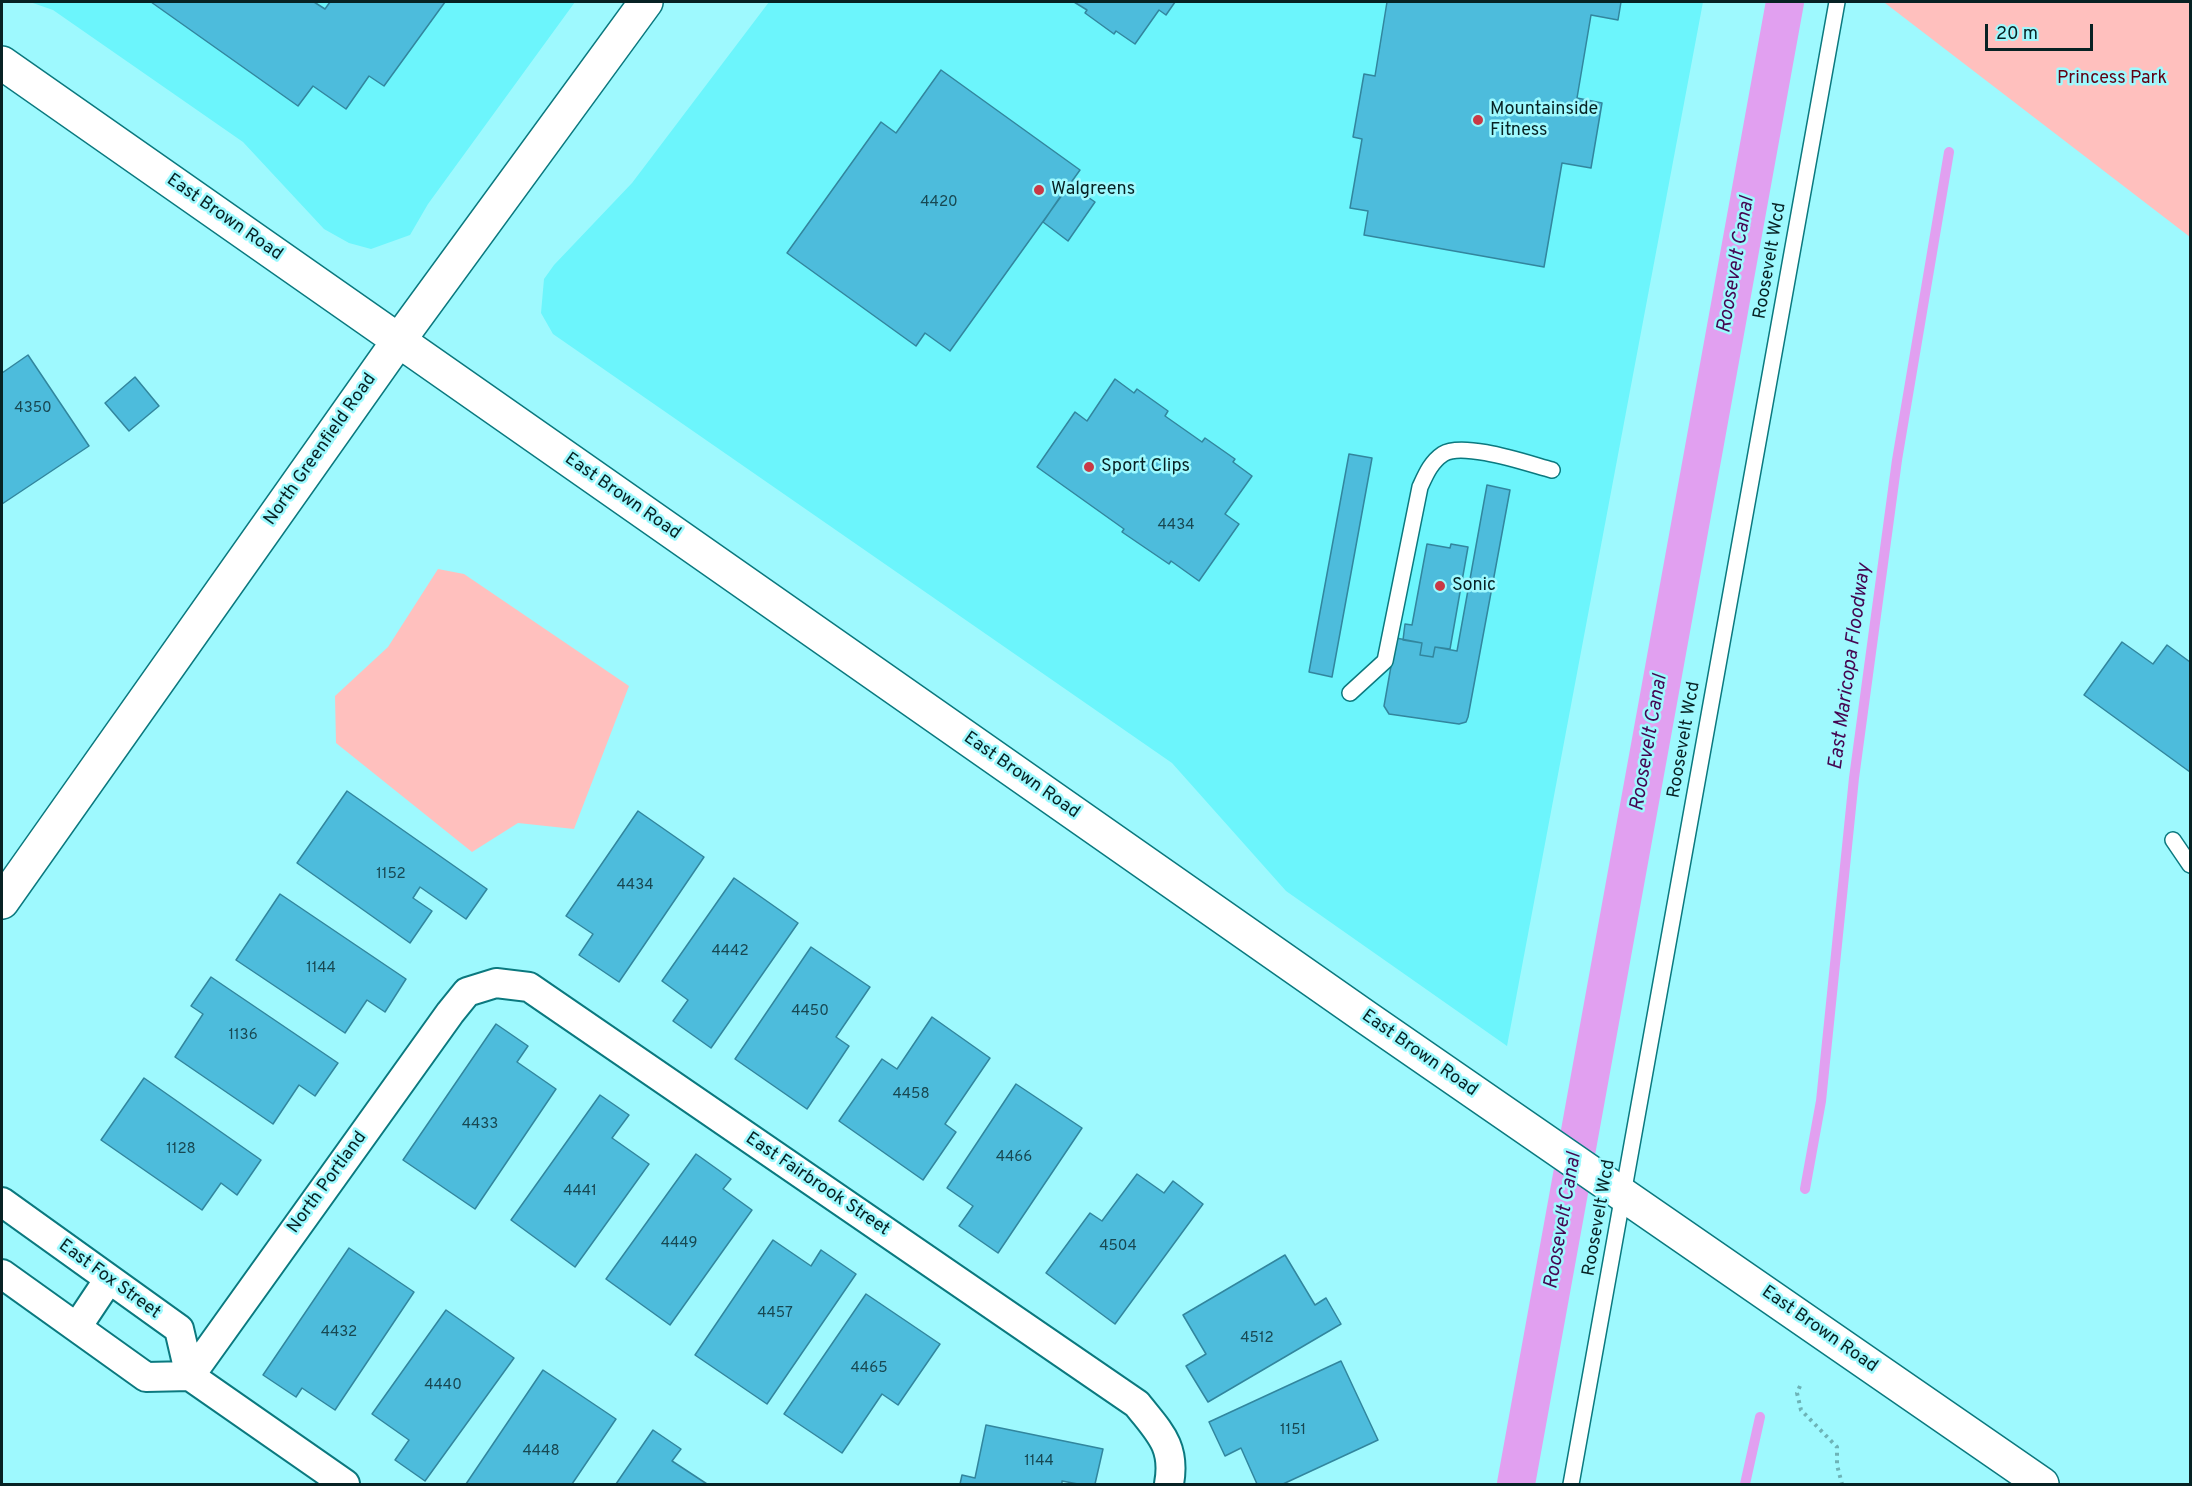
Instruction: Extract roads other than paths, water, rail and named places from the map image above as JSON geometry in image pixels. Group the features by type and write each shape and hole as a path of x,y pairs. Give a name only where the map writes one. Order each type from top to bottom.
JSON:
{"main road":[{"name":"North Greenfield Road","path":"2,902 399,340 646,2"},
{"name":"East Brown Road","path":"2,63 1553,1148 2042,1485"}],"street":[{"name":"East Fairbrook Street","path":"467,992 496,983 529,987 1137,1404 1166,1443 1173,1467 1169,1485"},
{"name":"North Portland","path":"190,1376 467,992"},
{"name":"East Fox Street","path":"2,1202 179,1329 190,1376"},
{"path":"2,1274 146,1377 190,1376 345,1485"},
{"path":"77,1327 109,1279"}],"lane":[{"name":"Roosevelt Wcd","path":"1571,1485 1837,2"},
{"path":"1350,693 1385,662 1420,488 1433,462 1446,452 1477,451 1552,470"},
{"path":"2173,840 2190,865"}],"waterway":[{"name":"Roosevelt Canal","path":"1516,1484 1785,2"},
{"name":"East Maricopa Floodway","path":"1805,1189 1821,1101 1854,778 1897,460 1949,152"},
{"name":"East Maricopa Floodway","path":"1745,1484 1760,1417"}],"place":[{"name":"Mountainside Fitness","path":"1478,120"},
{"name":"Walgreens","path":"1039,190"},
{"name":"Sport Clips","path":"1089,467"},
{"name":"Sonic","path":"1440,586"}],"park label":[{"name":"Princess Park","path":"2112,79"}]}
